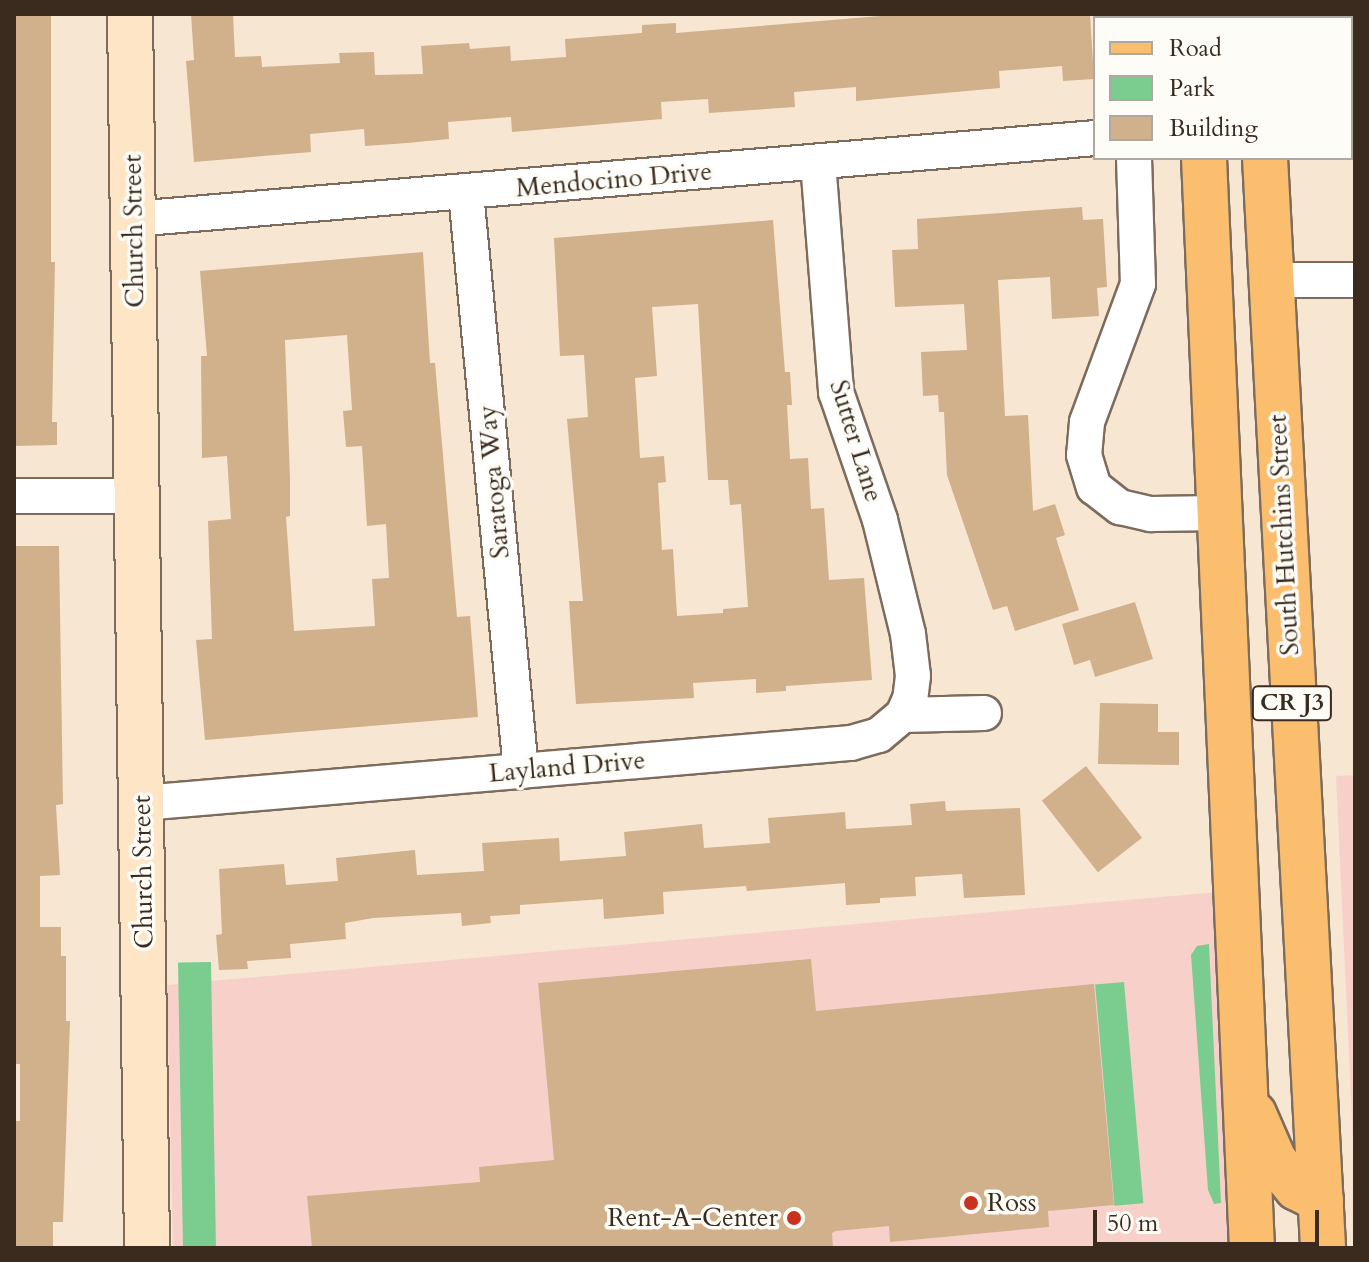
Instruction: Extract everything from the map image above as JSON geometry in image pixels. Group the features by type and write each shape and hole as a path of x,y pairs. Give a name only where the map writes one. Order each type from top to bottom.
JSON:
{"main road":[{"name":"CR J3","path":"1204,160 1252,1248"},
{"name":"South Hutchins Street","path":"1265,160 1323,1248"},
{"path":"1245,1094 1274,1160 1297,1188 1321,1200"}],"street":[{"name":"Church Street","path":"130,14 140,496 147,1248"},
{"name":"Mendocino Drive","path":"133,219 1093,138"},
{"path":"1134,160 1138,284 1087,422 1084,455 1094,487 1120,507 1151,514 1220,513"},
{"name":"Sutter Lane","path":"818,162 836,392 880,520 908,634 913,676 910,699 903,715"},
{"name":"Saratoga Way","path":"466,193 521,771"},
{"path":"1271,280 1355,280"},
{"path":"14,496 140,496"},
{"path":"903,715 984,713"},
{"name":"Layland Drive","path":"142,803 851,743 879,735 903,715"}],"shaded area":[{"path":"1355,775 1355,1183 1336,776"},
{"path":"1218,892 1235,1248 173,1248 167,985"}],"green space":[{"path":"1209,944 1221,1203 1214,1204 1208,1190 1191,955 1197,946"},
{"path":"211,962 216,1248 183,1248 178,963"},
{"path":"1124,982 1143,1203 1114,1206 1095,985"}],"building":[{"path":"14,14 51,14 51,262 55,262 52,422 57,422 57,445 14,446"},
{"path":"191,14 233,14 235,57 261,56 262,67 340,63 339,53 374,52 375,75 423,74 421,46 469,43 470,49 510,46 511,61 566,57 565,39 642,33 642,25 676,23 676,33 905,14 1090,14 1093,79 1063,81 1062,66 999,71 1000,88 856,101 856,87 794,92 795,107 709,113 708,99 661,102 662,119 512,132 511,117 448,122 449,139 365,146 364,129 310,134 311,152 194,162 186,61 194,60"},
{"path":"1082,207 1083,220 1103,219 1107,287 1097,288 1099,316 1052,319 1050,277 998,280 1005,416 1028,415 1033,511 1055,504 1065,535 1056,538 1079,610 1015,631 1007,606 993,610 947,475 944,412 939,412 938,395 923,396 921,352 967,350 964,304 895,307 892,250 918,249 917,219"},
{"path":"773,220 785,372 790,372 792,405 787,405 790,459 808,458 811,509 824,508 829,580 864,578 872,680 786,686 786,691 756,693 756,679 693,683 694,698 576,704 569,601 583,601 567,419 588,417 584,355 560,356 554,238","holes":["698,304 708,480 728,480 730,505 741,504 748,607 723,609 723,613 677,616 673,549 662,550 658,483 666,482 664,456 640,458 635,378 657,376 652,307"]},
{"path":"423,252 430,363 435,363 457,617 470,616 478,717 205,740 196,640 212,639 208,521 231,519 227,456 202,458 201,356 207,356 200,271","holes":["347,335 352,410 343,411 346,447 362,446 367,526 386,524 389,578 372,579 375,626 294,631 286,517 290,516 290,479 285,340"]},
{"path":"14,546 59,546 63,804 56,805 60,875 40,876 40,927 61,927 61,956 66,956 66,1021 70,1021 63,1222 53,1222 53,1248 14,1248 14,1121 20,1121 20,1064 14,1064"},
{"path":"1135,602 1153,659 1095,677 1090,660 1074,665 1062,624"},
{"path":"1100,703 1158,704 1158,732 1179,732 1179,765 1098,764"},
{"path":"1086,766 1142,838 1098,872 1042,800"},
{"path":"945,801 946,811 1020,808 1025,895 964,898 962,874 915,877 916,896 880,898 880,903 846,905 845,883 747,891 746,886 663,892 664,914 604,919 603,899 520,905 520,914 490,916 491,923 462,926 461,913 373,918 345,923 346,939 290,944 291,958 247,961 248,969 219,970 216,935 222,934 219,869 284,864 286,885 338,881 336,858 415,850 417,875 484,871 482,843 559,838 560,861 626,856 624,832 702,824 704,848 770,843 768,818 845,812 846,829 912,825 910,804"},
{"path":"811,959 816,1011 1094,984 1114,1205 1048,1211 1049,1227 890,1242 889,1226 836,1231 832,1233 833,1248 312,1248 307,1196 480,1182 479,1167 554,1160 538,983"}],"place":[{"name":"Ross","path":"971,1203"},
{"name":"Rent-A-Center","path":"794,1218"}]}
